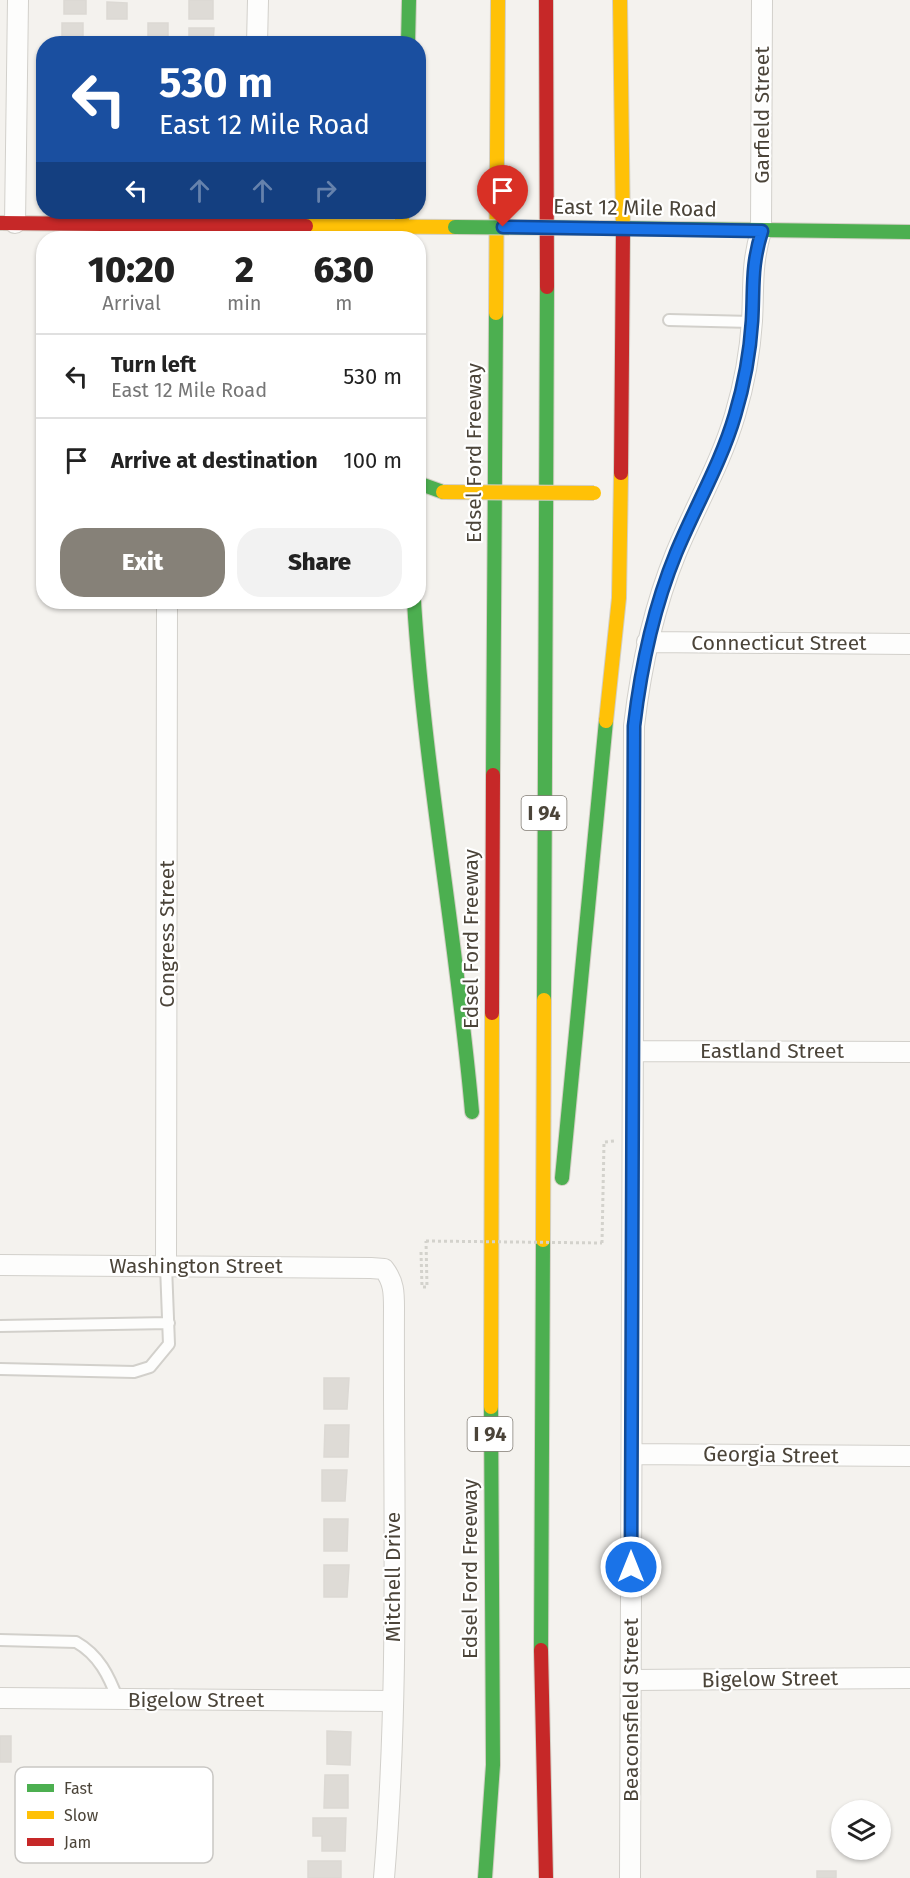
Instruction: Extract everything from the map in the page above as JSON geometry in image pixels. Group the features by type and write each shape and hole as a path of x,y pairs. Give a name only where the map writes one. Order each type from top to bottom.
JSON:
{"main road":[{"path":"408,36 409,0"},
{"name":"Edsel Ford Freeway","path":"485,1878 493,1765 490,1272 498,0"},
{"name":"I 94","path":"546,0 548,457 540,1626 546,1878"},
{"path":"561,1190 581,966 617,630 622,474 620,0"},
{"name":"East 12 Mile Road","path":"232,231 254,219 298,231"},
{"name":"East 12 Mile Road","path":"7,223 151,231"},
{"name":"East 12 Mile Road","path":"316,231 402,225 910,232"},
{"path":"426,486 443,492 594,493 610,488 622,474"},
{"path":"415,609 423,714 457,950 473,1131"},
{"path":"476,1196 490,1272"},
{"path":"540,1626 556,1461"}],"street":[{"path":"7,223 18,0"},
{"path":"257,36 258,0"},
{"name":"Garfield Street","path":"762,0 762,231"},
{"name":"Beaconsfield Street","path":"630,1878 634,726 647,642 655,611 677,552 720,456 735,416 745,374 752,322 753,260 762,231"},
{"name":"Congress Street","path":"166,1266 167,609"},
{"name":"Connecticut Street","path":"647,642 910,644"},
{"name":"Eastland Street","path":"634,1051 910,1052"},
{"name":"Washington Street","path":"0,1265 371,1268 384,1269 389,1276"},
{"name":"Mitchell Drive","path":"384,1878 390,1802 392,1701 394,1308 393,1286 389,1276"},
{"name":"Georgia Street","path":"632,1454 910,1456"},
{"name":"Bigelow Street","path":"631,1680 910,1678"},
{"name":"Bigelow Street","path":"0,1698 392,1701"}],"lane":[{"path":"669,320 752,322"},
{"path":"0,1369 134,1372 150,1367 161,1357 169,1344 166,1266"},
{"path":"0,1326 169,1323"},
{"path":"0,1640 76,1642 86,1647 107,1671 118,1700"}],"path":[{"path":"421,1252 422,1287 426,1287 426,1241 602,1243 604,1142 634,1141"}],"building":[{"path":"64,0 86,0 86,14 64,14"},
{"path":"189,0 213,0 213,19 189,19"},
{"path":"107,2 127,3 127,19 107,19"},
{"path":"62,23 83,23 83,36 62,36"},
{"path":"148,23 168,23 168,36 148,36"},
{"path":"189,28 214,28 214,36 189,36"},
{"path":"324,1378 349,1378 347,1409 324,1409"},
{"path":"325,1425 349,1425 348,1457 324,1457"},
{"path":"322,1470 347,1470 345,1501 322,1501"},
{"path":"324,1519 348,1519 347,1551 324,1551"},
{"path":"324,1565 349,1565 347,1597 324,1597"},
{"path":"327,1731 351,1732 350,1765 327,1764"},
{"path":"0,1736 11,1736 11,1762 0,1762"},
{"path":"325,1775 348,1775 348,1808 324,1808"},
{"path":"313,1818 346,1818 345,1851 322,1851 322,1836 313,1836"},
{"path":"308,1861 341,1861 341,1878 308,1878"},
{"path":"817,1871 836,1871 836,1878 817,1878"}],"traffic: fast":[{"path":"408,36 409,0"},
{"path":"455,227 599,228"},
{"path":"601,228 910,232"},
{"path":"544,1000 547,287"},
{"path":"493,775 496,313"},
{"path":"426,486 443,492"},
{"path":"415,609 433,793 466,1048 472,1112"},
{"path":"562,1178 606,721"},
{"path":"541,1650 543,1240"},
{"path":"485,1878 493,1765 491,1407"}],"traffic: slow":[{"path":"496,313 498,0"},
{"path":"620,0 623,232"},
{"path":"402,219 402,231"},
{"path":"306,226 455,227"},
{"path":"606,721 619,598 621,473"},
{"path":"443,492 594,493"},
{"path":"543,1240 544,1000"},
{"path":"491,1407 492,1013"}],"traffic: jam":[{"path":"546,0 547,287"},
{"path":"0,223 306,226"},
{"path":"621,473 623,232"},
{"path":"492,1013 493,775"},
{"path":"541,1650 546,1878"}],"route":[{"path":"503,227 762,231 753,260 752,322 745,374 735,416 720,456 677,552 655,611 638,688 634,726 631,1567"}]}
